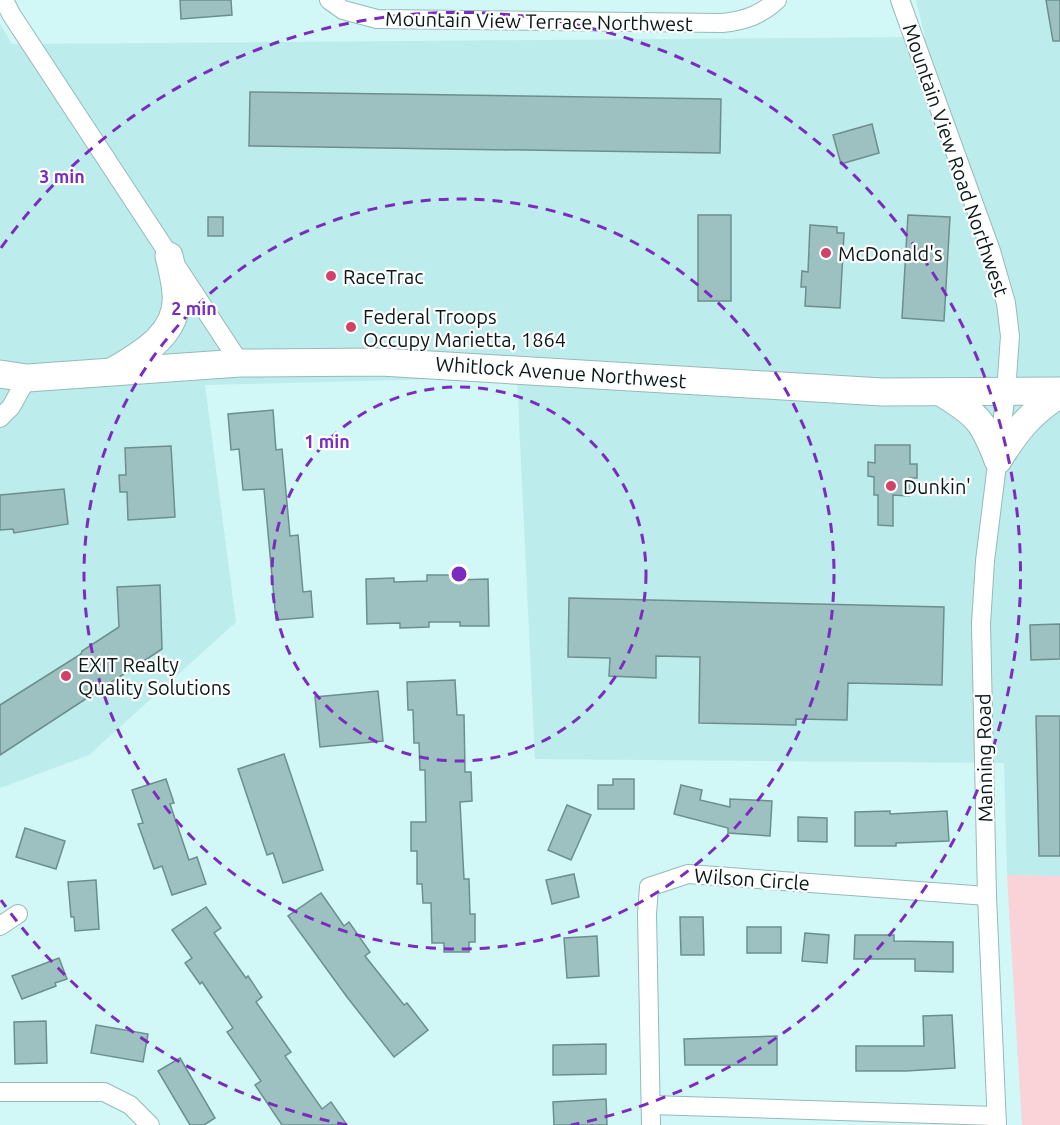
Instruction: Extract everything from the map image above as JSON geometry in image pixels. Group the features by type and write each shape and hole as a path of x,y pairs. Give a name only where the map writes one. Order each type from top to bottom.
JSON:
{"highway":[{"path":"112,372 159,341 173,319 177,296 169,256"},
{"name":"Whitlock Avenue Northwest","path":"0,374 27,378 240,363 431,364 882,392 1060,392"},
{"name":"Whitlock Avenue Northwest","path":"0,389 27,378"},
{"path":"998,460 1033,413 1060,392"},
{"path":"942,393 975,416 987,430 998,460"}],"street":[{"path":"4,0 240,363"},
{"name":"Mountain View Terrace Northwest","path":"329,0 343,10 377,19 722,23 737,22 753,8 769,8 777,0"},
{"name":"Mountain View Road Northwest","path":"900,0 1002,284 1010,336 1006,392"},
{"path":"0,418 11,407 27,378"},
{"name":"Manning Road","path":"996,1120 987,896 981,604 1006,392"},
{"name":"Wilson Circle","path":"651,1125 647,914 649,887 688,874 987,896"},
{"path":"0,926 18,914"},
{"path":"0,1092 104,1092 130,1105 150,1125"},
{"path":"651,1105 996,1120"}],"shaded area":[{"path":"916,0 1060,0 1060,876 1007,875 1004,763 535,759 517,377 205,385 236,622 89,755 0,788 0,24 12,44 925,37"},
{"path":"1007,875 1060,876 1060,1125 1022,1125"}],"building":[{"path":"180,0 231,0 232,15 181,19"},
{"path":"1046,0 1060,0 1060,41 1053,41"},
{"path":"250,92 721,99 720,153 249,146"},
{"path":"872,124 879,153 841,164 833,135"},
{"path":"698,215 731,215 731,301 698,301"},
{"path":"908,215 950,217 944,321 902,318"},
{"path":"208,217 223,217 223,236 208,236"},
{"name":"McDonald's","path":"810,225 837,227 837,233 844,233 840,308 805,306 806,287 801,287 802,271 808,272"},
{"path":"273,410 276,450 282,449 290,536 298,535 303,592 311,591 313,617 276,620 264,489 243,490 239,449 231,450 228,414"},
{"name":"Dunkin'","path":"875,445 910,445 910,464 917,464 917,478 909,478 909,496 893,495 893,526 878,525 878,495 874,495 874,477 868,476 868,462 875,463"},
{"path":"171,446 175,517 128,520 127,492 120,492 119,475 126,475 125,448"},
{"path":"64,489 68,524 14,533 13,529 0,530 0,495"},
{"path":"427,575 455,575 455,580 488,579 489,626 460,626 460,622 429,622 429,627 400,628 400,623 367,624 366,579 394,578 394,582 427,581"},
{"path":"160,585 162,649 0,755 0,705 119,627 117,587"},
{"path":"569,598 944,607 942,685 848,683 847,720 796,719 796,725 699,723 700,657 656,656 656,678 609,676 610,658 568,657"},
{"path":"1060,624 1060,659 1031,660 1030,625"},
{"path":"455,680 457,715 464,715 465,772 471,772 472,801 460,802 464,879 469,879 470,914 475,914 475,942 469,942 469,952 444,952 444,943 432,943 431,903 423,903 422,884 417,884 417,851 411,851 411,822 426,822 425,770 420,770 419,743 414,743 413,710 408,710 407,682"},
{"path":"378,691 383,741 320,747 315,697"},
{"path":"1036,716 1060,716 1060,856 1039,856"},
{"path":"284,754 323,870 283,883 273,853 267,855 238,769"},
{"path":"166,779 174,803 170,804 189,860 197,857 206,884 172,895 162,866 154,869 138,824 143,823 132,790"},
{"path":"613,779 634,779 634,809 598,809 598,785 613,785"},
{"path":"681,785 702,790 700,800 730,807 730,799 772,801 770,836 728,833 728,828 674,814"},
{"path":"567,805 591,815 571,860 548,850"},
{"path":"890,811 890,814 947,811 949,841 896,843 896,846 855,846 855,812"},
{"path":"798,817 827,818 827,842 798,841"},
{"path":"25,828 65,841 56,869 16,857"},
{"path":"574,874 579,897 552,904 546,880"},
{"path":"96,880 99,929 75,931 74,917 71,917 68,882"},
{"path":"321,893 344,926 349,922 370,952 365,956 404,1005 407,1003 428,1030 394,1057 288,916"},
{"path":"206,907 221,928 214,933 262,997 256,1002 291,1052 285,1056 322,1109 331,1102 347,1125 282,1125 255,1085 261,1081 227,1032 233,1028 202,982 200,984 185,963 192,958 172,930"},
{"path":"680,917 703,917 704,955 681,955"},
{"path":"747,927 781,927 781,953 747,953"},
{"path":"805,933 829,935 827,963 802,961"},
{"path":"855,935 894,935 894,941 953,942 953,972 915,971 915,959 854,959"},
{"path":"597,936 599,976 567,978 564,938"},
{"path":"59,958 67,979 55,983 56,986 22,999 12,976"},
{"path":"952,1015 955,1068 856,1071 856,1046 924,1046 923,1016"},
{"path":"46,1021 47,1063 15,1064 14,1022"},
{"path":"96,1025 148,1034 143,1062 91,1053"},
{"path":"777,1036 777,1065 685,1065 684,1039"},
{"path":"606,1044 606,1074 553,1075 553,1045"},
{"path":"180,1058 215,1118 204,1125 190,1125 158,1071"},
{"path":"606,1099 607,1125 554,1125 553,1102"}],"place":[{"name":"McDonald's","path":"826,253"},
{"name":"RaceTrac","path":"331,276"},
{"name":"Federal Troops Occupy Marietta, 1864","path":"351,327"},
{"name":"Dunkin'","path":"891,486"},
{"name":"EXIT Realty Quality Solutions","path":"66,676"}]}
